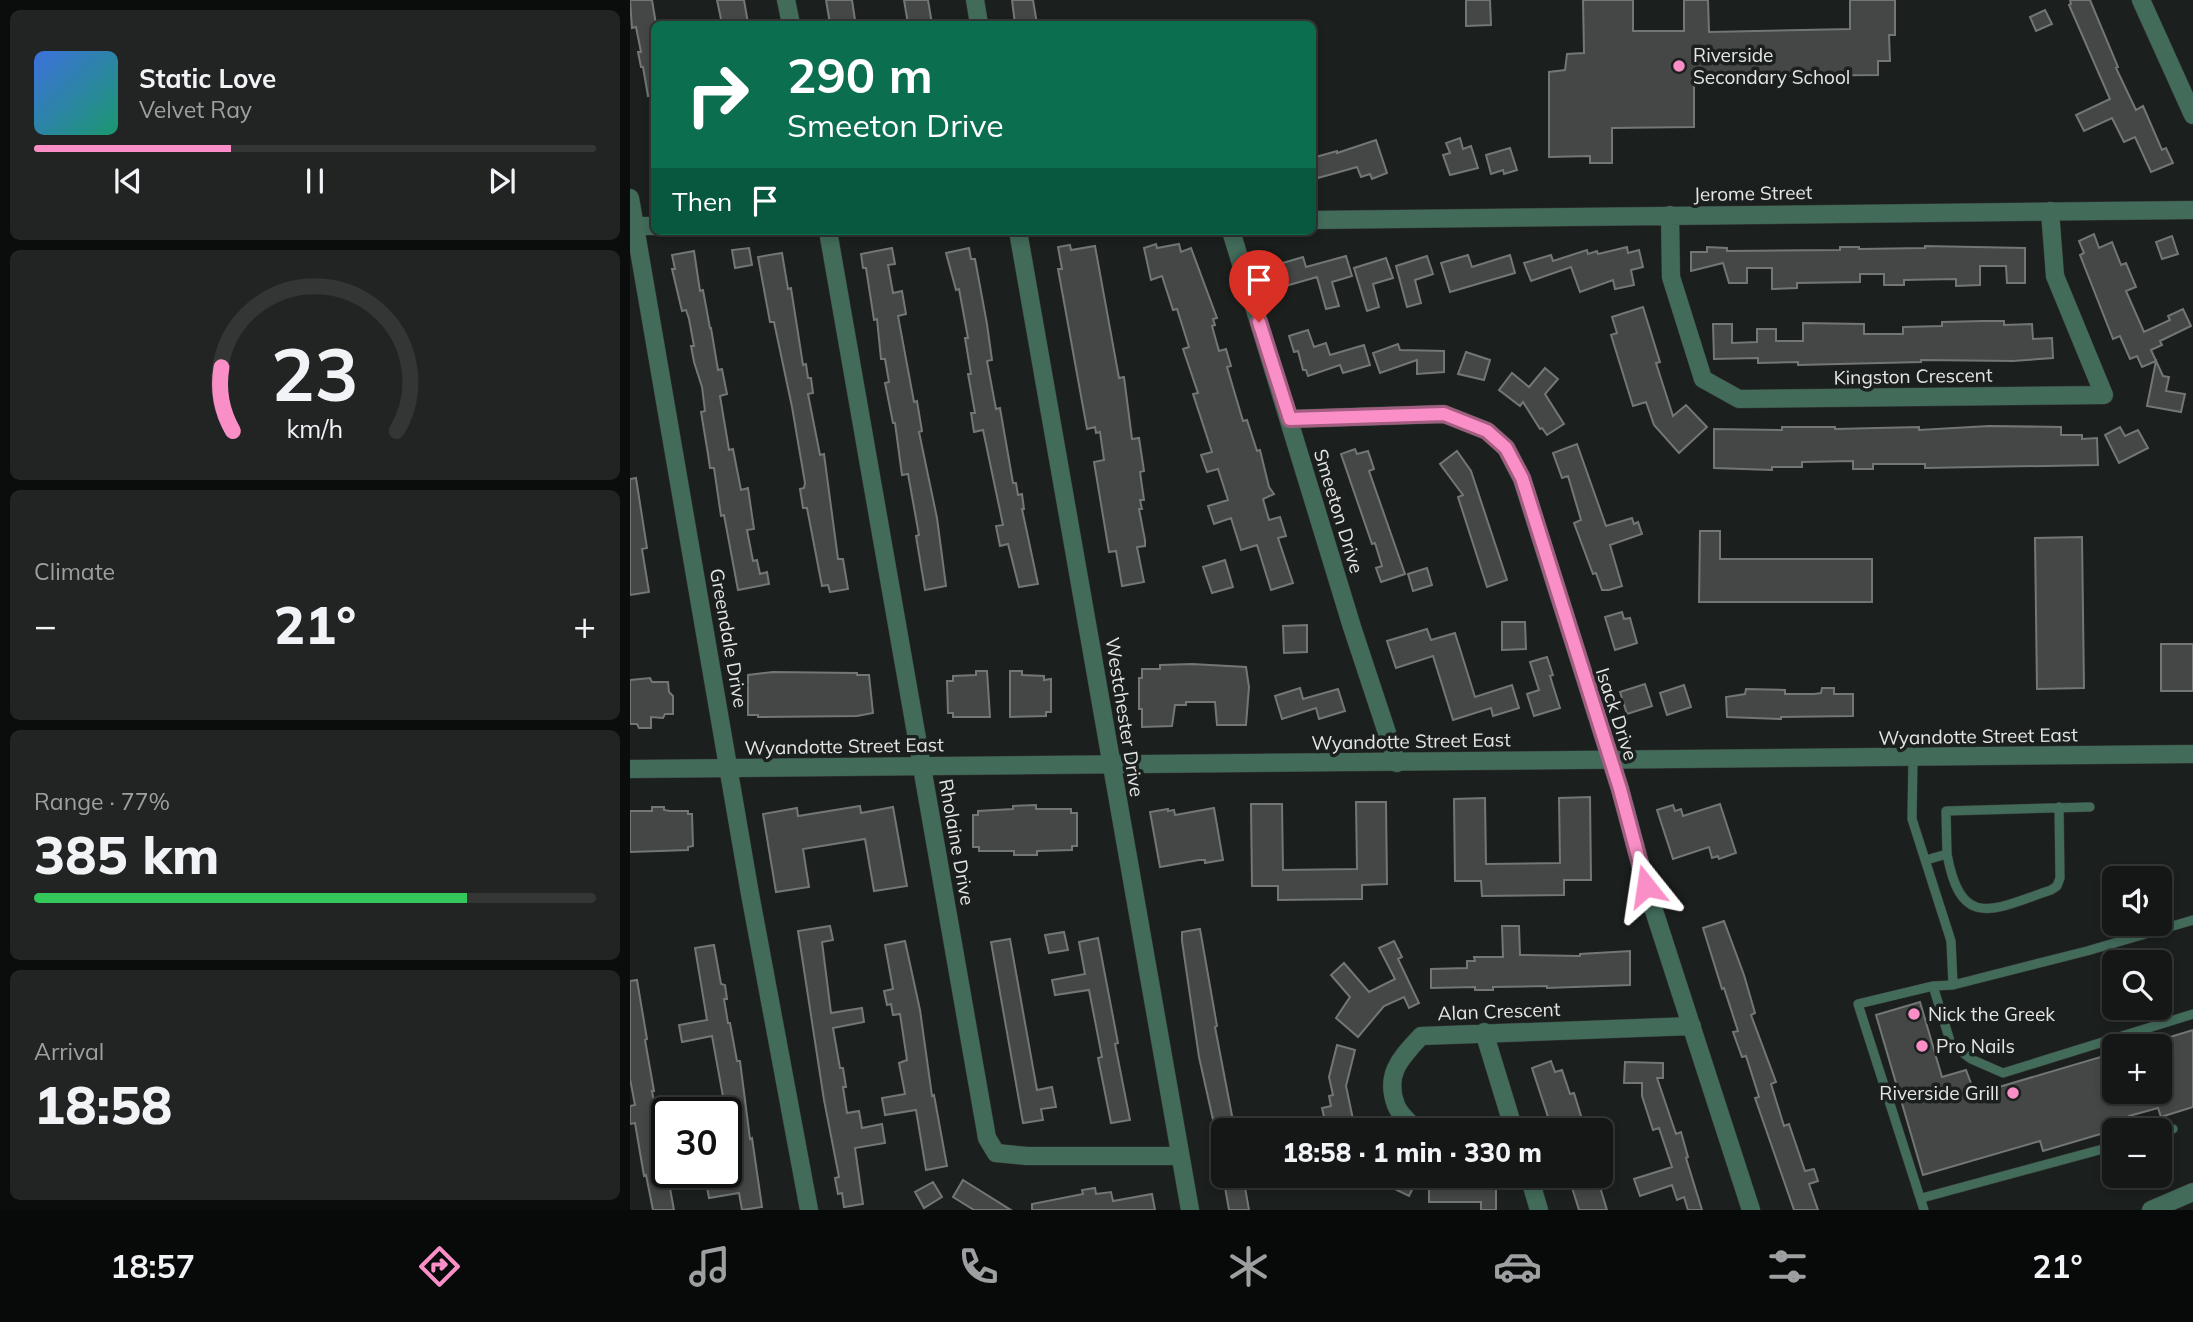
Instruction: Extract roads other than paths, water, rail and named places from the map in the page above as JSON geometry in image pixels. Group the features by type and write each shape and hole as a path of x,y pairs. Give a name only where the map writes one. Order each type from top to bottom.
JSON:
{"street":[{"path":"786,0 790,21"},
{"path":"975,0 978,21"},
{"path":"2141,0 2193,115"},
{"name":"Greendale Drive","path":"630,198 809,1210"},
{"name":"Jerome Street","path":"1316,220 2193,210"},
{"name":"Kingston Crescent","path":"1670,215 1671,277 1703,379 1740,399 2104,395 2055,276 2050,211"},
{"path":"633,226 651,226"},
{"name":"Rholaine Drive","path":"829,235 988,1138 996,1153 1027,1156 1180,1156"},
{"name":"Westchester Drive","path":"1019,235 1190,1210"},
{"name":"Smeeton Drive","path":"1232,235 1352,627 1397,763"},
{"name":"Isack Drive","path":"1290,419 1444,414 1487,431 1506,448 1522,478 1610,760 1646,886 1751,1210"},
{"name":"Wyandotte Street East","path":"630,769 2193,754"},
{"name":"Alan Crescent","path":"1406,1118 1396,1106 1392,1081 1396,1063 1421,1036 1692,1026"},
{"path":"1484,1032 1510,1118"},
{"path":"1533,1188 1539,1210"},
{"path":"2151,1210 2193,1192"}],"lane":[{"path":"1913,758 1912,819 1951,941 1953,985"},
{"path":"2059,807 2060,878 2057,886 1992,909 1975,907 1964,900 1957,891 1947,854 1945,811 2059,807 2090,807"},
{"path":"1926,860 1947,854"},
{"path":"1924,1210 1858,1004 1933,986 1953,985 2087,951 2193,920"},
{"path":"1933,986 1951,1044 1971,1059 2003,1073 2193,1014"},
{"path":"1922,1198 2102,1149"}],"place":[{"name":"Riverside Secondary School","path":"1679,66"},
{"name":"Nick the Greek","path":"1914,1014"},
{"name":"Pro Nails","path":"1922,1046"},
{"name":"Riverside Grill","path":"2013,1093"}]}
